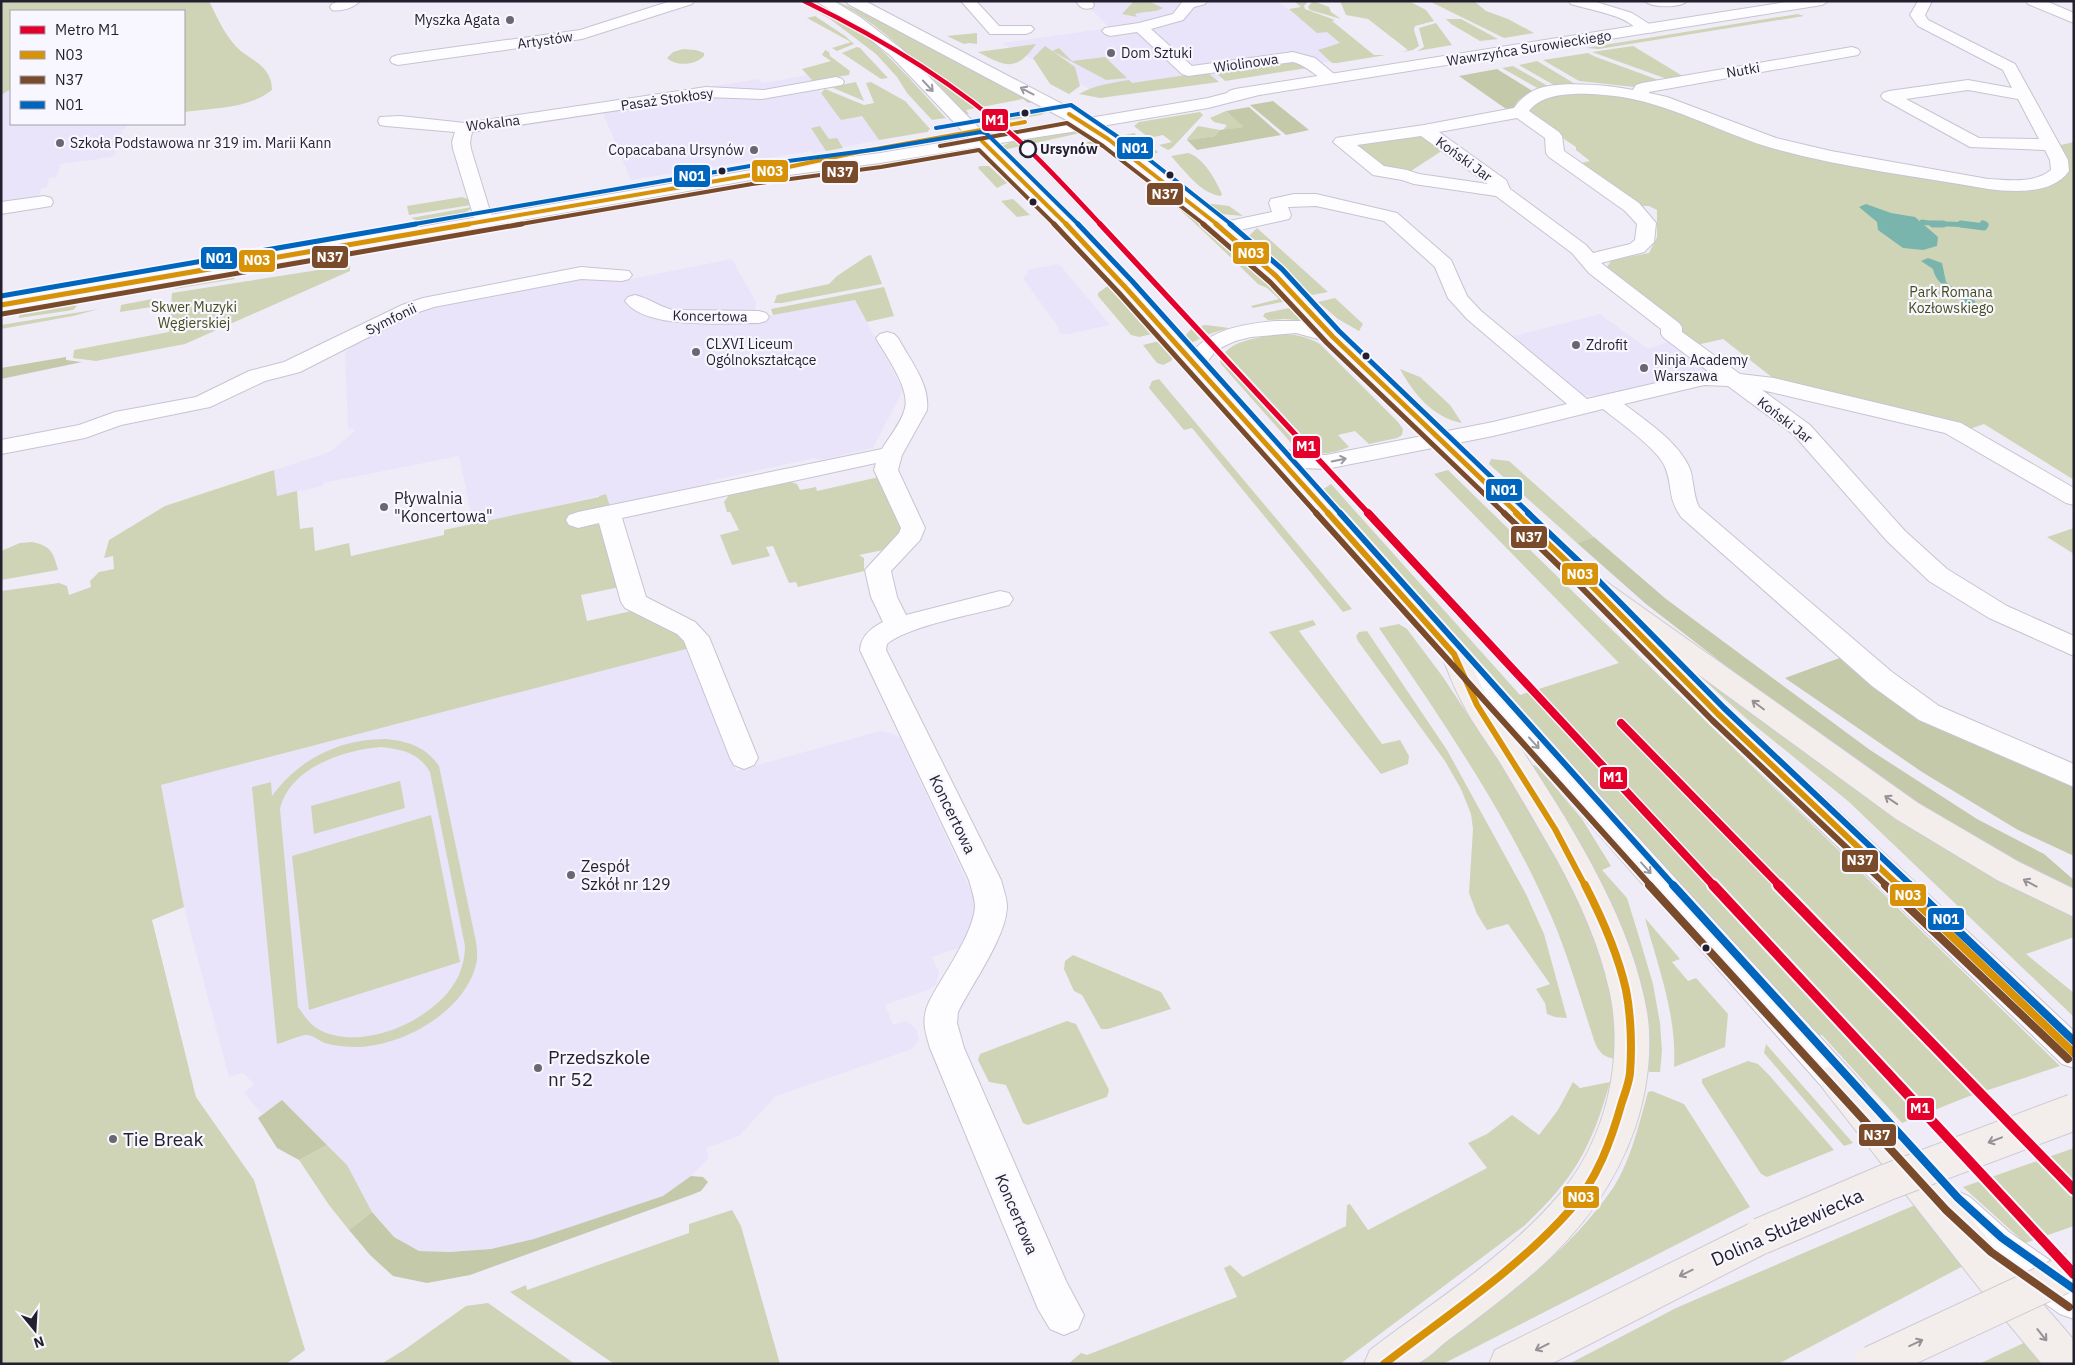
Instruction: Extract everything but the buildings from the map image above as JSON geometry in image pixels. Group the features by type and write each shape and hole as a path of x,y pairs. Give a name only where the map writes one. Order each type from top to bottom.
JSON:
{"main road":[{"path":"1585,579 1907,811 2008,871 2074,904"},
{"path":"1384,1364 1517,1262 1570,1211 1589,1187 1613,1135 1626,1092 1632,1056 1631,1026 1626,990 1616,955 1596,907 1555,830 1477,705 1454,654"},
{"path":"1836,1079 2001,1285 2068,1364"},
{"name":"Dolina Służewiecka","path":"1509,1364 1761,1236 1885,1183 2074,1112"},
{"path":"1872,1364 2074,1270"}],"street":[{"path":"337,6 353,1"},
{"name":"Artystów","path":"398,60 582,34 687,1"},
{"path":"823,1 855,20 885,43 1059,217 1125,287 1836,1079 1952,1204 1996,1245 2074,1300"},
{"path":"852,1 1087,124 1222,228 1310,308 1334,336 1585,579 1718,714 2074,1053"},
{"path":"968,1 995,31 1026,29"},
{"path":"1110,31 1140,27 1178,17 1189,3 1200,1"},
{"path":"1581,3 1612,1"},
{"path":"1652,1 1680,1"},
{"name":"Wawrzyńca Surowieckiego","path":"977,136 1069,114 1171,100 1253,92 1822,1"},
{"path":"1520,112 1522,107 1533,97 1550,91 1593,89 1640,95 1661,100 1762,139 1840,158 1996,185 2032,184 2052,178 2060,171 2059,160 2009,67 1923,23 1917,15 1925,1"},
{"path":"2033,1 2074,19"},
{"path":"1581,3 1627,16 1650,29"},
{"path":"1163,6 1183,9"},
{"name":"Wiolinowa","path":"1140,27 1188,71 1293,57 1309,61 1332,79"},
{"name":"Nutki","path":"1640,95 1639,91 1642,88 1852,52"},
{"name":"Pasaż Stokłosy","path":"571,113 706,92 766,93 836,82"},
{"path":"2024,95 1968,85 1889,96 1976,143 2051,145"},
{"name":"Wawrzyńca Surowieckiego","path":"977,136 1087,124 1208,103 1253,92"},
{"path":"1424,130 1520,112 1553,136 1555,153 1634,208 1647,223 1644,242 1637,248 1588,260"},
{"name":"Wokalna","path":"386,121 464,128 571,113"},
{"path":"464,128 461,141 462,149 484,221"},
{"name":"Koński Jar","path":"1501,191 1500,184 1424,130 1342,142 1379,171 1408,175 1414,179 1501,191 1578,249 1596,269 1672,327 1671,334 1802,430 1896,536 1938,575 1998,612 2074,647"},
{"path":"1,305 751,175 880,158 977,136"},
{"path":"1222,228 1282,215 1278,203 1305,199 1390,217 1444,264 1458,298 1474,315 1582,407"},
{"path":"1,208 44,202"},
{"name":"Symfonii","path":"1,447 97,427 115,419 202,402 257,376 292,367 409,309 430,302 581,273 622,276"},
{"name":"Koncertowa","path":"634,301 654,312 673,316 759,317"},
{"path":"1194,364 1201,352 1219,340 1259,330 1297,327 1334,336"},
{"path":"887,338 917,396 916,410 888,464"},
{"path":"1274,453 1301,461 1326,462 1517,424 1704,378 1729,378 1774,385 1953,428 2074,498"},
{"path":"1607,401 1674,462 1682,478 1682,501 1690,512 1882,678 1929,713 2074,776"},
{"path":"578,520 877,456 888,464 913,528 911,535 878,570 884,596 898,626"},
{"path":"609,514 634,602 686,628 696,637 744,758"},
{"name":"Koncertowa","path":"1000,599 898,626 878,636 874,641 873,650 985,880 991,906 989,919 980,941 941,1012 940,1023 947,1048 992,1156 1052,1295 1064,1316"}],"shaded area":[{"path":"1083,1 1277,1 1312,27 1335,23 1374,55 1103,96 1001,43 1110,28"},
{"path":"1497,69 1534,92 1519,101 1514,110 1509,111 1459,76"},
{"path":"809,75 821,93 862,116 879,140 813,153 811,151 631,180 600,106 759,79 762,83"},
{"name":"Szkoła Podstawowa nr 319 im. Marii Kann","path":"10,90 10,125 128,125 121,132 119,149 112,157 60,164 57,177 49,178 47,187 41,188 38,200 1,205 1,95"},
{"path":"1273,101 1309,130 1286,135 1250,105"},
{"path":"1249,107 1281,135 1197,150 1187,140 1215,136 1220,130 1243,127 1226,111"},
{"path":"1866,204 1891,213 1915,217 1938,237 1937,246 1923,250 1903,248 1878,230 1877,222 1859,207"},
{"path":"1928,258 1942,263 1946,282 1960,293 1975,301 1976,305 1966,303 1940,282 1933,269 1921,261"},
{"path":"732,259 756,302 755,313 771,315 855,300 903,390 873,448 821,460 814,458 710,481 712,485 610,506 606,494 485,523 473,523 459,456 323,483 323,486 277,496 274,470 330,452 356,430 348,428 345,353 352,346 404,318 440,304 566,278 596,277 616,282"},
{"path":"1059,264 1110,325 1068,334 1058,333 1059,328 1023,278 1028,273 1026,270"},
{"path":"1600,314 1648,349 1673,340 1703,365 1704,370 1699,374 1604,397 1583,395 1510,337"},
{"path":"66,357 66,360 82,362 1,379 1,368"},
{"path":"1594,537 1666,599 1870,750 1977,819 2044,854 2074,880 2074,893 1940,819 1761,693 1646,604 1577,543"},
{"name":"Zespół Szkół nr 129","path":"690,648 736,771 880,731 891,733 900,738 974,897 976,910 974,923 959,948 932,957 939,972 936,985 925,991 885,1005 893,1025 904,1021 916,1029 919,1039 912,1049 776,1096 739,1136 706,1148 709,1158 691,1176 663,1196 534,1239 491,1249 450,1252 419,1251 394,1237 372,1212 347,1165 282,1100 262,1114 244,1093 254,1084 243,1073 229,1077 184,907 161,785"},
{"path":"1845,656 2074,784 2074,856 2018,830 1922,772 1785,678"},
{"path":"282,1100 327,1145 299,1160 277,1148 258,1118"},
{"path":"691,1176 703,1177 708,1182 701,1191 470,1275 427,1283 393,1276 370,1255 349,1230 372,1212 394,1237 419,1251 450,1252 491,1249 534,1239 663,1196"}],"green space":[{"path":"1,1 209,1 233,43 268,74 272,90 252,101 241,104 185,112 185,10 10,10 10,90 1,95"},
{"path":"798,1 817,5 837,15 857,29 898,66 946,118 932,120 907,93 897,77 876,54 830,19"},
{"path":"835,1 867,14 1033,102 1028,103 1023,99 966,110 969,114 966,114 921,66 889,37"},
{"path":"1134,1 1148,1 1163,8 1157,11 1135,14 1137,17 1122,14"},
{"path":"1294,1 1308,1 1304,6 1305,9 1335,20 1332,21 1374,55 1386,55 1332,63 1318,50 1340,43 1327,32 1317,33 1289,9 1301,7"},
{"path":"1313,1 1329,7 1331,12 1341,19 1310,10 1308,7"},
{"path":"1340,1 1409,1 1426,10 1434,21 1415,26 1414,30 1419,46 1413,50 1402,52 1408,50 1368,19 1346,15"},
{"path":"1429,1 1474,1 1486,11 1508,19 1534,33 1504,38"},
{"path":"1798,14 1804,16 1599,49 1585,48"},
{"path":"815,16 854,44 837,51 832,48 851,42 807,18"},
{"path":"1446,19 1461,19 1498,39 1480,41"},
{"path":"1436,23 1452,45 1417,51 1424,47 1419,28"},
{"path":"977,33 977,44 964,44 947,36"},
{"path":"1036,44 1022,59 1010,64 996,61 978,52"},
{"path":"1045,46 1075,67 1080,86 1069,94 1050,84 1033,58"},
{"path":"1633,46 1686,78 1670,80 1592,52"},
{"path":"857,47 888,78 881,79 842,53"},
{"path":"1059,48 1072,61 1105,57 1127,78 1106,80 1052,51"},
{"path":"683,49 696,50 704,53 704,56 686,64 675,63 667,58 673,52"},
{"path":"825,50 850,71 849,75 813,81 802,69 831,61 822,55"},
{"path":"1588,53 1664,82 1634,87 1579,81 1543,60"},
{"path":"1292,60 1307,68 1225,81 1214,71"},
{"path":"1537,61 1577,85 1559,88 1519,65"},
{"path":"1513,66 1553,89 1541,90 1502,68"},
{"path":"1207,72 1219,82 1100,98 1079,94 1097,86 1116,82 1129,80 1132,83"},
{"path":"856,82 864,101 831,87"},
{"path":"871,82 905,101 930,129 927,132 879,140 862,116 841,120 821,93 825,89 864,105 874,103 866,83"},
{"name":"Park Romana Kozłowskiego","path":"1566,92 1633,95 1741,134 1958,181 2059,180 2056,146 2074,142 2074,480 1984,424 1967,430 1782,385 1723,339 1692,346 1604,271 1612,260 1649,253 1657,237 1657,210 1649,206 1638,206 1576,164 1590,161 1576,150 1576,147 1528,115 1530,104"},
{"path":"1045,108 1046,112 1041,115 987,124 972,122"},
{"path":"1226,111 1243,127 1223,130 1227,125 1214,122 1210,118"},
{"path":"1200,112 1203,115 1168,150 1159,145 1172,142 1163,135 1149,138 1134,126 1139,122"},
{"path":"820,126 829,139 837,138 843,148 826,151 811,128"},
{"path":"1198,126 1220,130 1215,136 1187,140"},
{"path":"1085,132 1003,150 1002,146 1011,142"},
{"path":"1424,132 1446,148 1411,171 1405,172 1383,170 1354,142"},
{"path":"1134,133 1158,152 1148,158 1120,136"},
{"path":"1097,140 1184,208 1287,301 1253,308 1251,306 1279,299 1267,288 1258,284 1162,194 1100,143 1090,146 1085,143 1062,148"},
{"path":"942,153 941,155 846,172 849,168"},
{"path":"1188,153 1204,164 1219,188 1221,196 1207,191 1200,186 1171,156"},
{"path":"980,166 989,166 1007,183 997,188 978,168"},
{"path":"462,197 468,199 471,205 409,215 407,206"},
{"path":"1013,199 1030,215 1017,217 1001,201"},
{"path":"1205,203 1229,206 1243,216 1220,214"},
{"path":"472,207 463,213 441,221 422,222 411,218"},
{"path":"1257,228 1328,292 1312,295 1248,237"},
{"path":"871,255 882,284 774,303 777,295 829,284 837,276"},
{"name":"Skwer Muzyki Węgierskiej","path":"350,265 350,271 185,344 96,361 73,358 74,350 169,332 172,293"},
{"path":"231,275 235,279 174,289 189,282"},
{"path":"1109,285 1152,334 1139,337 1131,335 1098,296 1098,293"},
{"path":"884,287 894,316 867,322 855,300 773,315 771,309"},
{"path":"1335,298 1363,324 1359,331 1338,319 1318,302"},
{"path":"152,299 151,307 120,312 121,305"},
{"path":"77,302 73,310 19,318 20,311"},
{"path":"1294,307 1308,321 1268,320 1263,316 1265,313"},
{"path":"99,309 73,316 1,329 1,325"},
{"path":"1206,325 1229,328 1212,333 1191,343 1185,336 1192,328"},
{"path":"1278,334 1300,336 1320,344 1398,422 1403,429 1402,435 1397,438 1369,444 1355,431 1338,435 1349,447 1327,453 1312,453 1292,444 1221,364 1220,360 1230,348 1237,344"},
{"path":"1159,341 1173,357 1171,361 1163,365 1157,363 1143,345"},
{"path":"1400,369 1420,377 1450,405 1462,423 1442,416 1433,410 1411,387"},
{"path":"1159,379 1352,609 1343,612 1192,428 1184,430 1149,388 1152,381"},
{"path":"1491,459 1509,461 1594,537 1577,543 1489,464"},
{"path":"274,470 277,496 297,491 300,529 313,527 315,551 349,543 351,556 444,535 444,530 606,494 610,506 589,524 602,525 620,587 581,595 587,621 636,610 685,635 690,648 161,785 184,907 152,920 196,1097 254,1180 305,1350 286,1364 1,1364 1,591 59,583 67,586 69,595 91,587 90,581 99,572 114,569 113,556 104,558 109,540 165,506"},
{"path":"1448,470 2060,1066 1967,1097 1902,1123 1822,1035 1819,1036 1322,490 1331,484 1520,695 1619,663 1434,474"},
{"path":"879,477 901,529 888,549 859,555 864,558 864,571 798,587 796,582 789,583 773,546 766,547 770,556 732,565 720,535 739,530 730,512 727,512 724,502 729,495 791,482 797,484 800,490 816,487 817,491"},
{"path":"2074,528 2074,554 2047,537"},
{"path":"32,542 50,551 58,570 1,580 1,551 20,543"},
{"path":"1313,620 1316,625 1299,631 1382,744 1400,740 1409,756 1408,764 1381,774 1269,632"},
{"path":"1399,624 1407,629 1443,677 1510,779 1571,885 1598,945 1613,1005 1616,1059 1603,1054 1595,1043 1558,933 1515,842 1450,733 1379,628"},
{"path":"1367,631 1447,750 1526,894 1544,934 1567,1018 1547,1014 1545,1003 1536,989 1550,984 1508,924 1487,930 1477,914 1469,893 1473,829 1471,814 1461,789 1445,761 1358,641 1356,636 1359,632"},
{"path":"1693,670 2074,916 2074,937 2026,954 2074,993 2074,1017 1848,801 1748,720"},
{"path":"386,739 409,743 428,754 439,766 476,942 476,965 469,982 459,997 446,1011 413,1033 376,1045 359,1047 337,1046 307,1035 277,1044 252,787 271,782 272,796 295,771 308,762 336,747 369,740","holes":["381,747 415,756 421,760 430,772 465,946 463,964 459,975 449,991 435,1006 417,1018 398,1028 377,1035 336,1036 315,1027 298,1007 280,809 286,794 295,782 320,763 351,752"]},
{"path":"1532,766 1538,767 1582,819 1611,866 1602,870 1627,898 1653,984 1660,1023 1662,1051 1660,1072 1649,1072 1650,1029 1641,983 1631,953"},
{"path":"400,781 405,808 314,834 311,806"},
{"path":"431,815 460,962 309,1010 292,856"},
{"path":"1645,918 1680,959 1672,962 1688,981 1696,978 1728,1014 1725,1047 1674,1067 1673,1029 1670,1010"},
{"path":"1073,955 1161,992 1171,1009 1108,1029 1101,1029 1082,995 1074,991 1064,969 1065,961"},
{"path":"1067,1021 1076,1024 1109,1090 1107,1097 1028,1125 1023,1123 1006,1085 989,1082 978,1060 980,1054"},
{"path":"1766,1044 1853,1143 1844,1146 1764,1053"},
{"path":"1748,1061 1758,1064 1769,1075 1834,1150 1767,1177 1761,1174 1702,1083 1702,1079"},
{"path":"1573,1082 1580,1088 1610,1082 1588,1145 1579,1162 1556,1193 1524,1226 1340,1364 1068,1364 1081,1353 1087,1355 1237,1297 1224,1268 1230,1265 1243,1277 1346,1226 1347,1205 1350,1204 1368,1230 1487,1168 1468,1143 1487,1134 1512,1115 1539,1135 1558,1110"},
{"path":"1652,1091 1684,1104 1750,1207 1443,1364 1418,1364 1473,1319 1509,1294 1537,1271 1590,1218 1613,1188 1625,1166 1648,1092"},
{"path":"327,1145 347,1165 372,1212 349,1230 329,1205 299,1160"},
{"path":"2074,1148 2074,1226 2025,1243 1963,1187"},
{"path":"1915,1205 1965,1265 1778,1364 1569,1364 1676,1308"},
{"path":"732,1210 741,1226 780,1364 614,1364 510,1292 526,1285 527,1290 689,1233 689,1224"},
{"path":"488,1303 575,1364 381,1364 466,1306"},
{"path":"2030,1340 2051,1364 1979,1364"}],"waterway":[{"path":"1922,222 1968,225"},
{"path":"1933,224 1943,224"},
{"path":"1961,224 1984,227 1985,225 1983,224"}],"metro line":[{"name":"M1","path":"804,1 861,29 943,80 994,119 1045,166 2074,1274"},
{"name":"M1","path":"1621,723 2074,1190"}],"transit line":[{"name":"N01","path":"936,128 1071,105 1137,150 1218,213 1282,269 1339,331 1591,573 1724,708 2074,1041"},
{"name":"N03","path":"1069,114 1108,139 1144,166 1234,238 1276,276 1333,337 1585,579 1718,714 2074,1053"},
{"name":"N03","path":"1,305 751,175 859,152 1025,122"},
{"name":"N37","path":"940,146 1067,123 1103,146 1207,227 1270,282 1327,343 1579,585 1712,720 2068,1059"},
{"name":"N01","path":"1,296 750,166 879,149 981,132 986,133 1052,197 1132,281 1734,953 1958,1198 2002,1238 2074,1289"},
{"name":"N03","path":"982,141 1046,203 1125,287 1454,654 1477,705 1555,829 1596,907 1615,955 1626,990 1629,1010 1630,1075 1613,1135 1589,1187 1570,1211 1517,1262 1384,1364"},
{"name":"N37","path":"2,314 752,184 881,167 979,150 1040,209 1119,293 1721,965 1946,1210 1991,1252 2069,1307"}],"place":[{"name":"Myszka Agata","path":"510,20"},
{"name":"Dom Sztuki","path":"1111,53"},
{"name":"Szkoła Podstawowa nr 319 im. Marii Kann","path":"60,143"},
{"name":"Ursynów","path":"1028,149"},
{"name":"Copacabana Ursynów","path":"754,150"},
{"name":"Zdrofit","path":"1576,345"},
{"name":"CLXVI Liceum Ogólnokształcące","path":"696,352"},
{"name":"Ninja Academy Warszawa","path":"1644,368"},
{"name":"Pływalnia \"Koncertowa\"","path":"384,507"},
{"name":"Zespół Szkół nr 129","path":"571,875"},
{"name":"Przedszkole nr 52","path":"538,1068"},
{"name":"Tie Break","path":"113,1139"}]}
